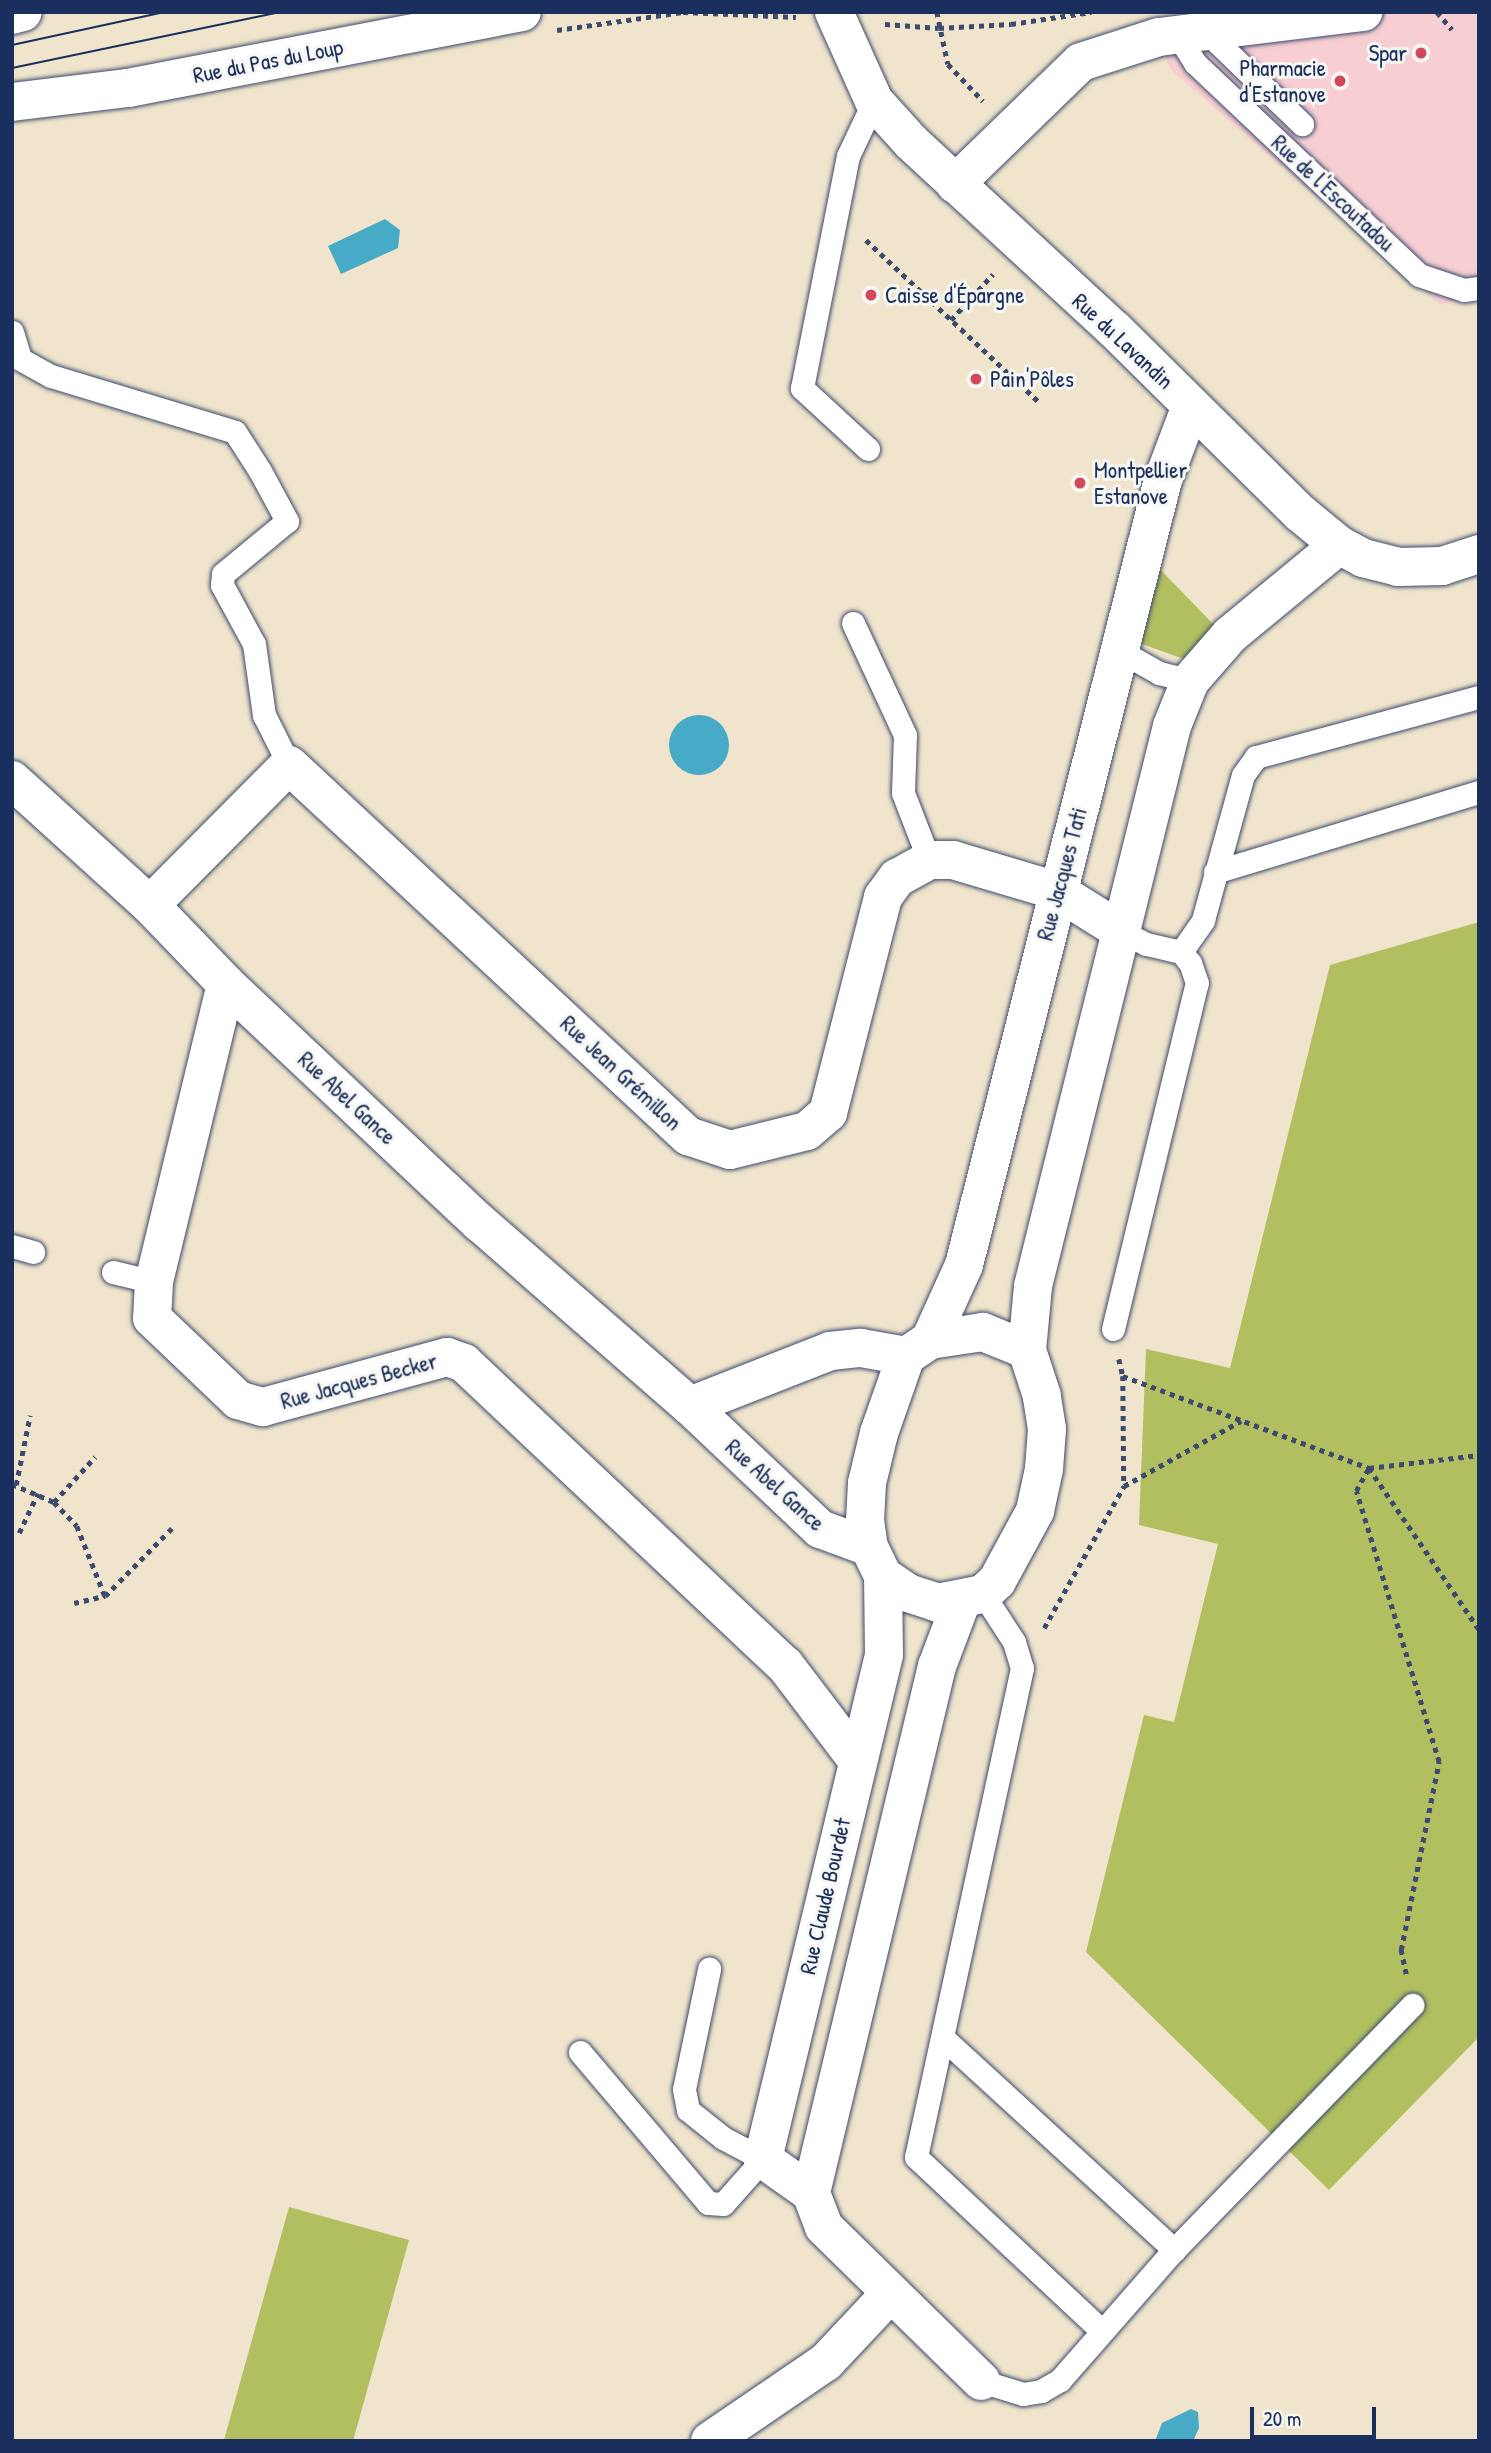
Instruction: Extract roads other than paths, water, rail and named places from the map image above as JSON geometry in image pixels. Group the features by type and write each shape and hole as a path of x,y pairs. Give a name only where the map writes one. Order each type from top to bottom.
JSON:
{"street":[{"path":"12,15 23,12"},
{"name":"Rue du Pas du Loup","path":"12,102 128,88 522,12"},
{"path":"955,184 1081,62 1195,32 1363,12"},
{"name":"Rue du Lavandin","path":"834,15 874,101 1018,245 1191,406 1300,513 1339,545 1363,558 1398,567 1442,566 1479,555"},
{"name":"Rue Jacques Tati","path":"876,1561 867,1483 879,1433 918,1348 964,1265 1163,480 1191,406"},
{"path":"876,1561 908,1593 938,1603 972,1597 997,1581 1015,1553 1035,1511 1044,1469 1042,1396 1027,1350 1033,1286 1172,726 1190,681 1230,635 1339,545"},
{"path":"150,905 289,765"},
{"name":"Rue Jean Grémillon","path":"289,765 688,1136 730,1150 807,1131 828,1114 883,897 897,878 929,860"},
{"name":"Rue Abel Gance","path":"12,780 150,905 226,984 480,1223 691,1406 820,1529 876,1561"},
{"path":"929,860 953,860 1057,891 1121,931"},
{"name":"Rue Jacques Becker","path":"226,984 154,1282 152,1318 238,1399 263,1407 447,1357 464,1363 785,1665 857,1760"},
{"path":"691,1406 830,1351 918,1348 984,1332 1027,1350"},
{"name":"Rue Claude Bourdet","path":"763,2159 884,1656 876,1561"},
{"path":"811,2193 937,1666 972,1597"},
{"path":"763,2159 811,2193 824,2227 889,2295 981,2381"},
{"path":"710,2441 827,2362 889,2295"}],"lane":[{"path":"1195,32 1218,43 1302,124"},
{"name":"Rue de l'Escoutadou","path":"1195,32 1195,63 1419,275 1464,290 1479,288"},
{"path":"868,449 802,388 834,211 848,156 874,101"},
{"path":"12,332 19,359 51,376 235,432 260,471 287,521 223,574 222,585 254,644 264,715 289,765"},
{"path":"853,623 905,735 903,793 929,860"},
{"path":"1120,651 1159,673 1190,681"},
{"path":"1181,952 1203,920 1243,775 1256,757 1479,697"},
{"path":"1215,872 1479,792"},
{"path":"1113,1329 1197,983 1191,964 1181,952 1146,944 1121,931"},
{"path":"113,1272 154,1282"},
{"path":"972,1597 1014,1642 1022,1668 916,2157 1102,2331"},
{"path":"580,2052 708,2203 723,2204 763,2159 723,2138 688,2110 684,2089 709,1969"},
{"path":"981,2381 1023,2395 1041,2391 1060,2380 1174,2250 1412,2005"},
{"path":"943,2038 1174,2250"}],"water":[{"path":"385,219 400,230 398,248 341,274 328,246"},
{"path":"693,715 705,715 724,728 729,745 727,757 716,770 705,775 693,775 674,762 669,751 669,739 682,720"},
{"path":"1191,2409 1198,2412 1199,2428 1193,2441 1155,2441 1162,2423"}],"tram line":[{"path":"12,45 164,12"},
{"path":"12,68 280,12"}],"place":[{"name":"Spar","path":"1421,53"},
{"name":"Pharmacie d'Estanove","path":"1340,81"},
{"name":"Caisse d'Épargne","path":"871,295"},
{"name":"Pain'Pôles","path":"976,379"},
{"name":"Montpellier Estanove","path":"1080,483"}]}
